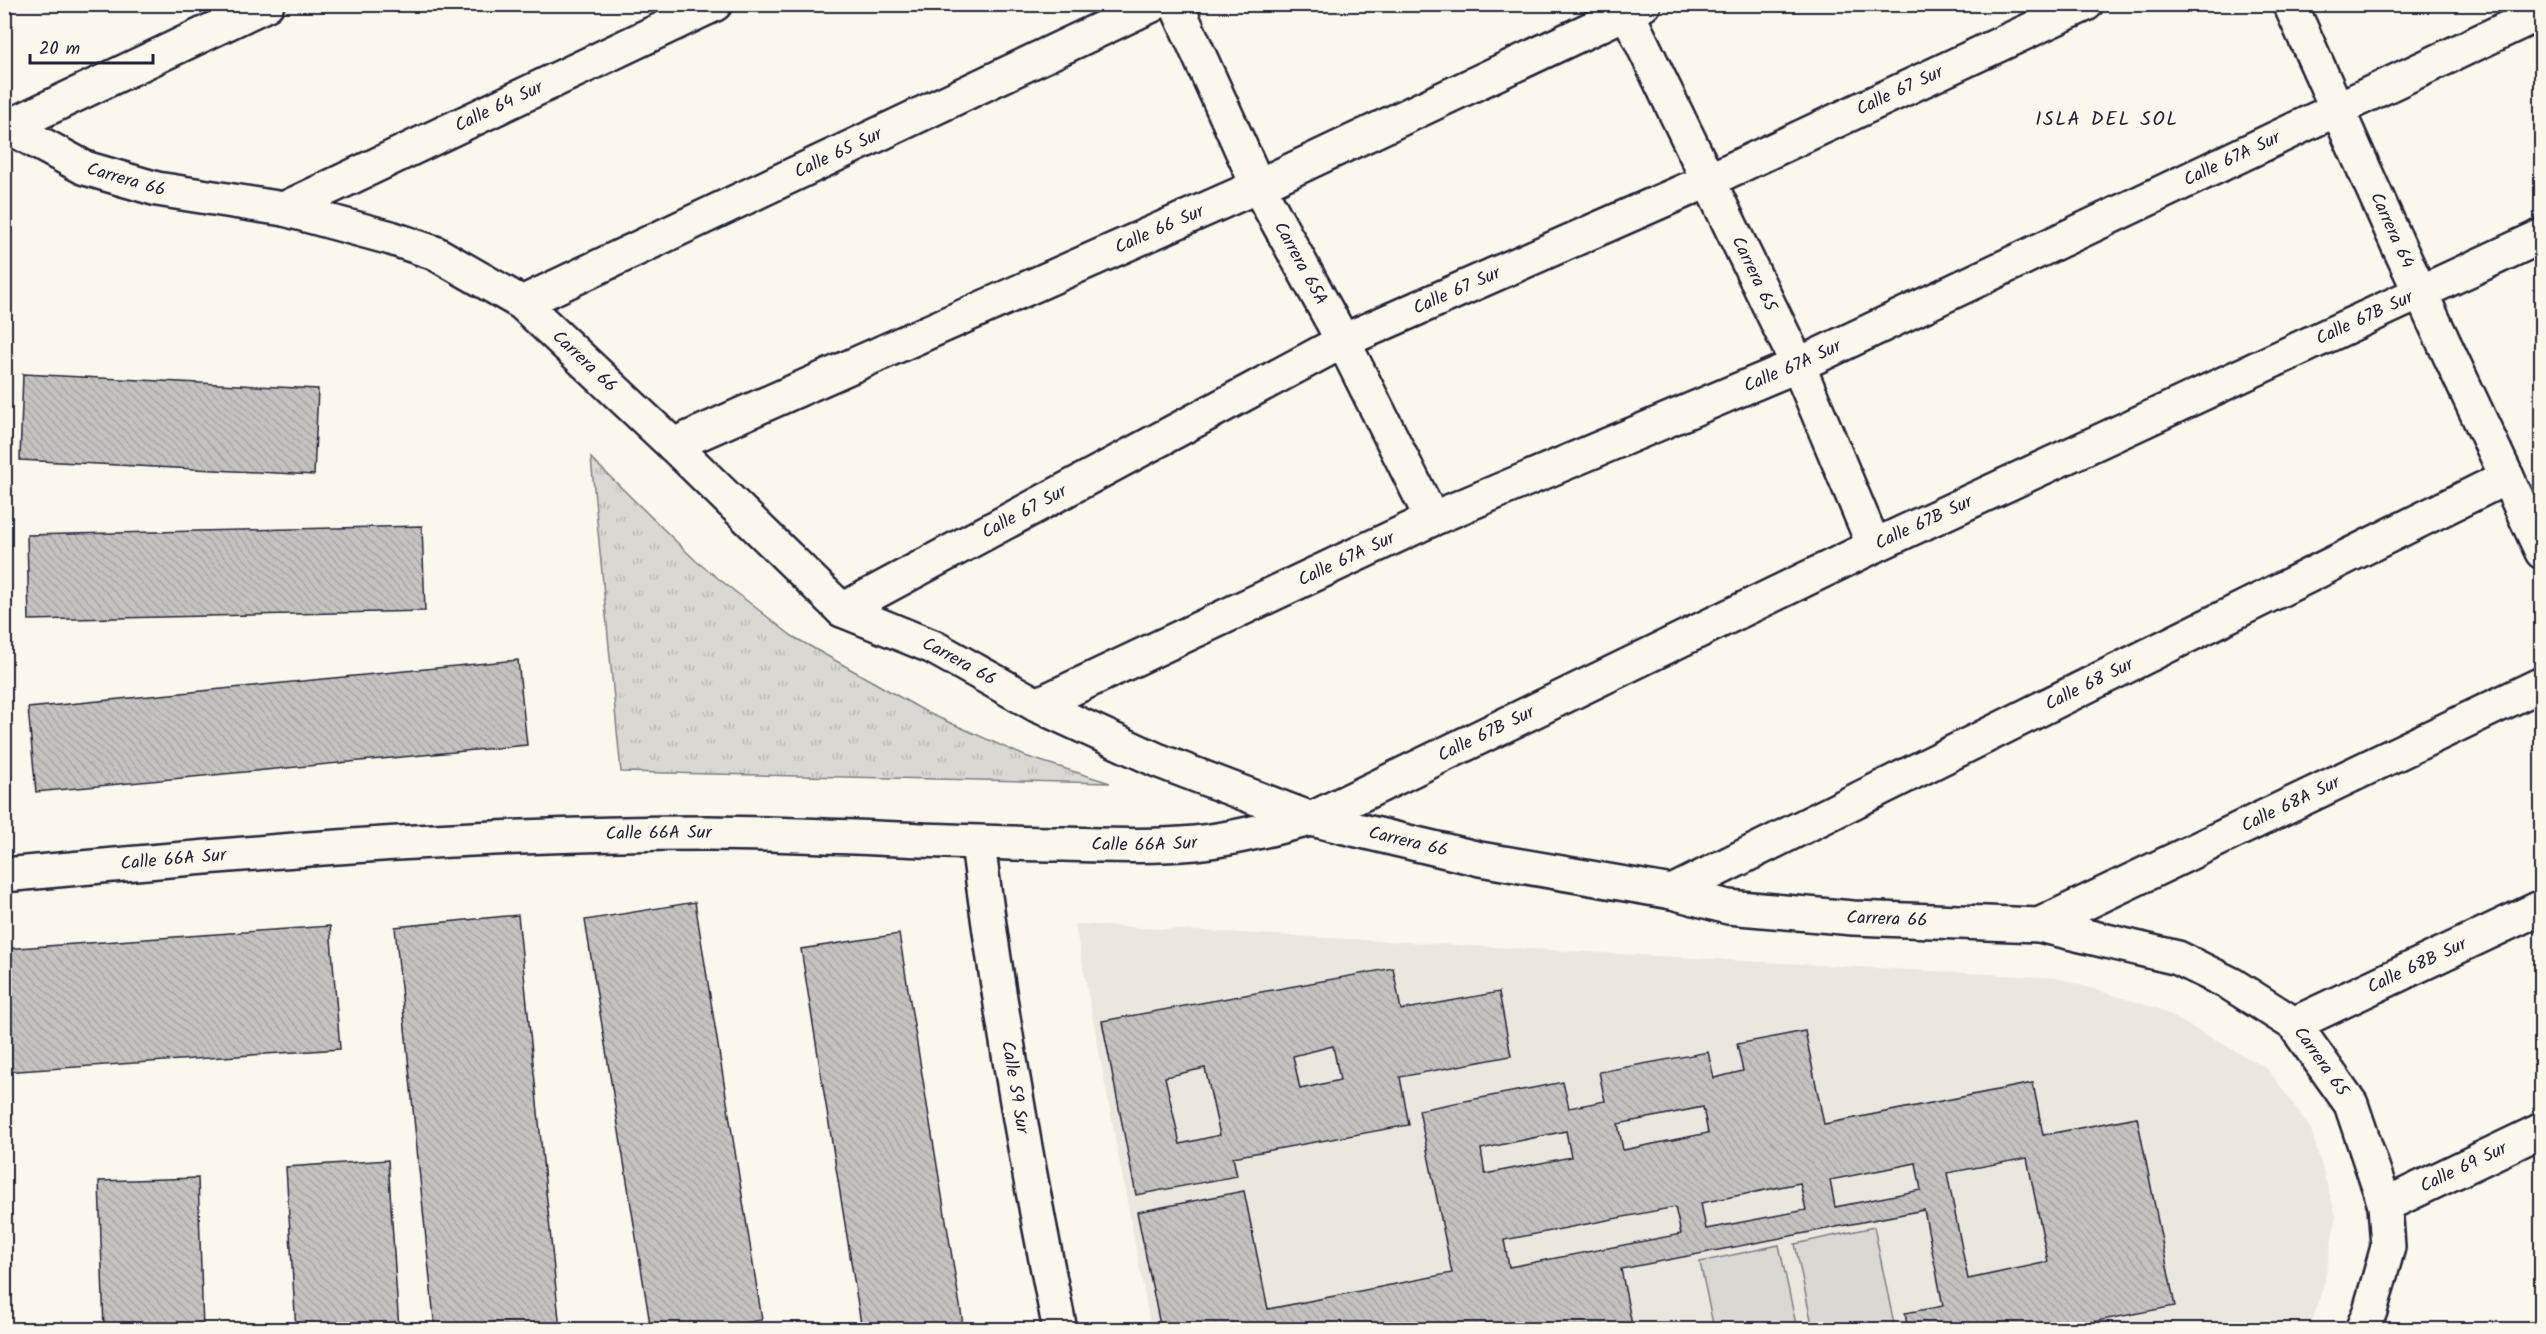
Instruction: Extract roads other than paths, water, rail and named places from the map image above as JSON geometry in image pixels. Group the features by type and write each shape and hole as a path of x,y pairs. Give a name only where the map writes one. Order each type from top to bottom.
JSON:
{"street":[{"path":"7,125 267,4"},
{"name":"Calle 64 Sur","path":"284,209 715,4"},
{"name":"Calle 65 Sur","path":"522,303 1154,4"},
{"name":"Carrera 65A","path":"1176,4 1258,186 1343,341 1432,519"},
{"name":"Calle 67 Sur","path":"842,610 1343,341 1707,181 2086,4"},
{"name":"Carrera 64","path":"2290,4 2541,552"},
{"name":"Calle 66 Sur","path":"673,445 1258,186 1632,7"},
{"name":"Carrera 65","path":"1632,7 1707,181 1798,365 1874,546"},
{"name":"Calle 67A Sur","path":"1037,705 1432,519 1798,365 2541,12"},
{"name":"Carrera 66","path":"7,125 85,168 157,189 284,209 391,238 435,254 522,303 673,445 842,610 933,647 1037,705 1156,760 1311,819 1480,859 1672,892 1728,907 1842,918 2039,925"},
{"name":"Calle 67B Sur","path":"1311,819 1874,546 2541,236"},
{"name":"Calle 68 Sur","path":"1672,892 2507,477"},
{"name":"Calle 68A Sur","path":"2039,925 2541,684"},
{"name":"Calle 66A Sur","path":"4,875 195,857 359,845 644,833 724,833 978,844 1159,845 1228,838 1311,819"},
{"name":"Calle 59 Sur","path":"978,844 1028,1173 1060,1329"},
{"name":"Calle 68B Sur","path":"2294,1024 2541,907"},
{"name":"Carrera 65","path":"2039,925 2178,957 2231,984 2294,1024 2351,1104 2385,1204 2388,1247 2370,1311 2362,1329"},
{"name":"Calle 69 Sur","path":"2385,1204 2541,1130"}],"district":[{"name":"ISLA DEL SOL","path":"2107,120"}]}
